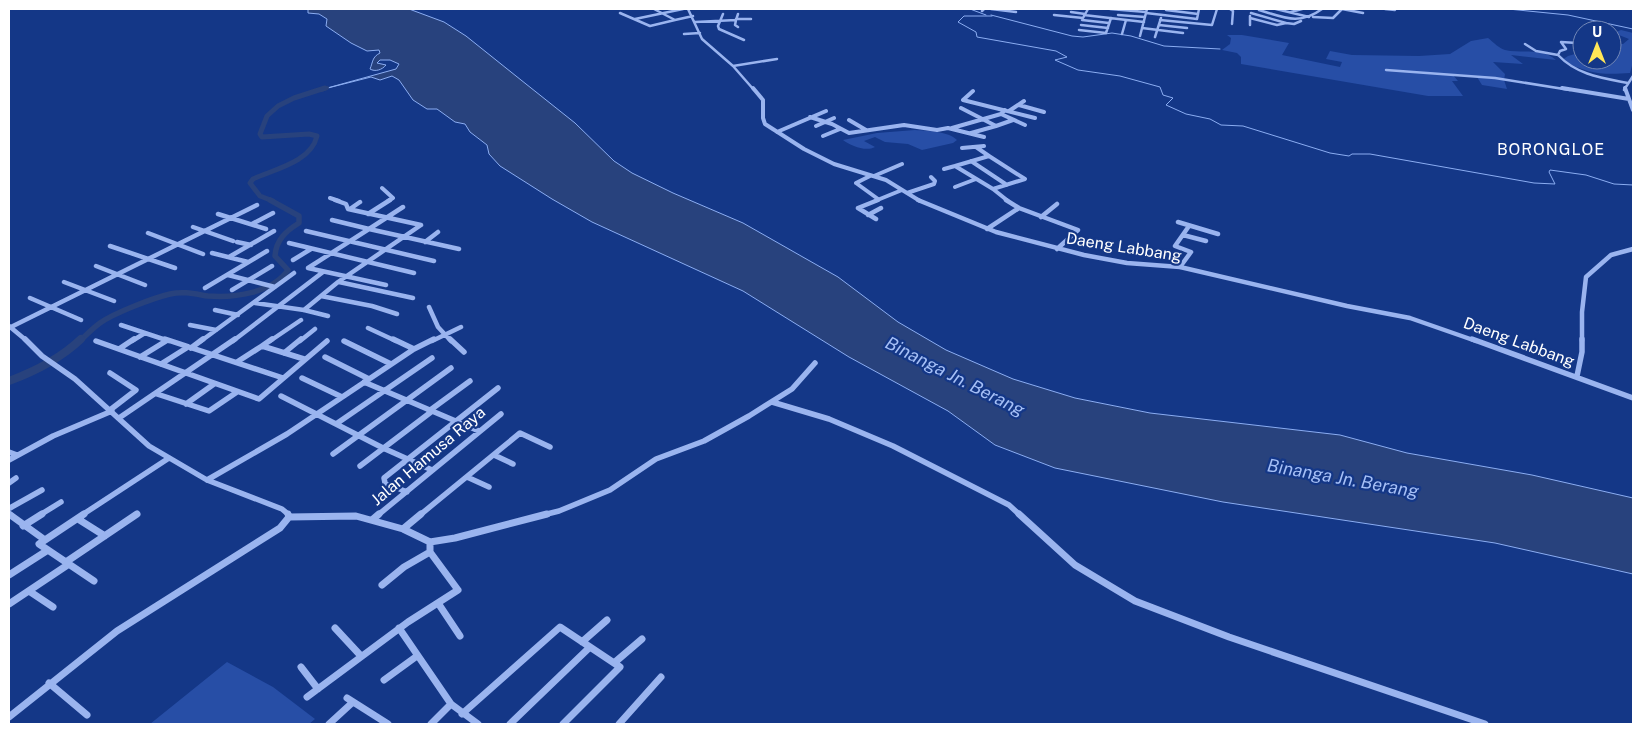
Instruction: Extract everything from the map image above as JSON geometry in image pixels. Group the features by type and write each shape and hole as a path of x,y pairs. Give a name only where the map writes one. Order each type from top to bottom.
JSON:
{"street":[{"path":"654,9 675,20"},
{"path":"634,19 683,9"},
{"name":"Daeng Labbang","path":"688,9 705,41 733,66 764,103 764,123 804,149 834,164 892,183 932,207 987,229 1057,249 1127,263 1180,267 1416,320 1577,376 1633,398"},
{"path":"991,9 1016,12"},
{"path":"1077,35 1087,9"},
{"path":"1110,9 1147,11 1197,19"},
{"path":"1196,24 1198,9"},
{"path":"1160,20 1212,25 1215,9"},
{"path":"1230,9 1233,11 1232,24"},
{"path":"1250,25 1251,13 1258,9 1301,21"},
{"path":"1276,9 1310,17 1331,19 1342,9 1363,13 1360,9"},
{"path":"1293,9 1300,10"},
{"path":"1251,13 1294,24 1322,9"},
{"path":"1385,9 1395,10"},
{"path":"996,16 1000,10"},
{"path":"1155,37 1160,20 1166,10 1198,14"},
{"path":"1277,14 1300,10"},
{"path":"1140,36 1147,11"},
{"path":"1071,12 1109,23"},
{"path":"620,13 650,26 693,16"},
{"path":"718,15 723,14 719,29 744,40"},
{"path":"738,14 734,25 738,27"},
{"path":"695,22 736,19 751,20 754,14"},
{"path":"1054,15 1144,22"},
{"path":"1118,15 1145,17"},
{"path":"1079,30 1106,33 1111,18"},
{"path":"1250,18 1277,26"},
{"path":"1122,34 1126,20"},
{"path":"1269,23 1269,28 1286,23"},
{"path":"1081,25 1108,28"},
{"path":"1159,25 1187,28"},
{"path":"1142,28 1183,32"},
{"path":"684,34 700,33"},
{"path":"1558,55 1560,50 1566,48 1562,42 1572,43"},
{"path":"1525,44 1536,51 1558,55 1569,68 1576,71 1628,83"},
{"path":"733,66 777,59"},
{"path":"1386,70 1494,78 1628,99"},
{"path":"1633,76 1624,90 1633,110"},
{"path":"973,91 963,100 1035,118"},
{"path":"810,117 849,133 904,125 937,130 951,129 1001,114 1024,101"},
{"path":"1019,105 1044,112"},
{"path":"961,108 996,126"},
{"path":"777,132 826,111"},
{"path":"1001,114 1025,125"},
{"path":"816,126 834,118"},
{"path":"849,120 866,131"},
{"path":"970,134 1014,120"},
{"path":"990,128 998,132"},
{"path":"822,136 840,129"},
{"path":"951,129 984,137"},
{"path":"962,148 984,146"},
{"path":"976,147 1025,179 993,189"},
{"path":"944,169 989,156"},
{"path":"971,161 1007,184"},
{"path":"878,199 856,183 859,180 902,164"},
{"path":"955,166 993,189 1018,208 1078,230 1057,249"},
{"path":"907,193 934,184 935,181 931,177"},
{"path":"955,187 976,178"},
{"path":"368,214 393,198 382,188"},
{"path":"876,219 858,208 902,190"},
{"path":"304,310 342,279 421,226 350,209 346,204 330,198"},
{"path":"350,209 360,202"},
{"path":"1041,217 1057,204"},
{"path":"257,205 10,327 47,360 75,379 149,446 207,480 282,509 288,513 289,517"},
{"path":"403,207 308,268 320,274 413,298"},
{"path":"868,214 881,208"},
{"path":"987,229 1018,208"},
{"path":"252,224 273,213"},
{"path":"218,214 266,229"},
{"path":"332,220 459,250"},
{"path":"1178,222 1218,234"},
{"path":"1180,267 1191,252 1175,247 1188,226"},
{"path":"193,227 250,245"},
{"path":"306,231 434,261"},
{"path":"229,257 274,232"},
{"path":"425,242 438,232"},
{"path":"148,234 203,254"},
{"path":"1183,235 1206,241"},
{"path":"289,243 414,273"},
{"path":"110,246 176,268"},
{"path":"293,260 312,248"},
{"path":"1577,376 1582,352 1582,312 1586,277 1612,255 1633,250"},
{"path":"205,288 267,251"},
{"path":"212,253 248,262"},
{"path":"96,266 145,284"},
{"path":"232,290 272,266"},
{"path":"160,364 216,330 255,302 272,287 294,273"},
{"path":"228,274 272,287"},
{"path":"119,418 213,356 320,274"},
{"path":"342,279 386,285"},
{"path":"64,282 114,301"},
{"path":"321,296 372,306 397,314"},
{"path":"30,298 81,320"},
{"path":"255,302 328,316"},
{"path":"429,307 431,319 444,335 464,352"},
{"path":"215,310 238,315"},
{"path":"237,362 301,320"},
{"path":"121,325 283,378"},
{"path":"190,325 216,330"},
{"path":"207,480 266,447 414,349 461,327"},
{"path":"368,328 414,349"},
{"path":"284,353 315,329"},
{"path":"119,349 145,334"},
{"path":"140,356 166,340"},
{"path":"96,341 259,400 327,341"},
{"path":"344,341 391,364"},
{"path":"262,346 304,359"},
{"path":"325,356 385,392 479,431"},
{"path":"336,424 432,358"},
{"path":"9,717 49,683 117,631 280,528 289,517 356,516 403,529 430,542 455,538 578,505 610,490 656,460 704,441 772,402 792,389 815,363"},
{"path":"333,454 451,368"},
{"path":"9,460 52,436 111,410 136,390 110,373"},
{"path":"302,378 342,397"},
{"path":"360,466 470,381"},
{"path":"186,404 214,384"},
{"path":"407,492 385,483 383,480 498,388"},
{"path":"157,394 209,412 237,392"},
{"path":"281,396 383,448 432,470"},
{"path":"772,402 829,419 884,442 1009,505 1074,565 1135,601 1229,638 1485,724"},
{"name":"Jalan Hamusa Raya","path":"372,520 501,414"},
{"path":"403,529 520,433 550,447"},
{"path":"9,452 17,455"},
{"path":"494,455 513,464"},
{"path":"94,581 39,544 169,458"},
{"path":"467,476 489,487"},
{"path":"9,483 16,478"},
{"path":"42,490 9,510 24,526 45,540"},
{"path":"24,526 61,502"},
{"path":"9,604 137,514"},
{"path":"78,519 105,536"},
{"path":"307,697 399,628 458,590 430,552 430,542"},
{"path":"9,576 48,550"},
{"path":"382,585 404,567 430,552"},
{"path":"29,590 53,607"},
{"path":"438,603 460,636"},
{"path":"582,642 607,620"},
{"path":"462,714 560,627 620,667 563,724"},
{"path":"334,628 361,656"},
{"path":"399,628 451,704 478,724"},
{"path":"614,663 642,638"},
{"path":"510,724 590,647"},
{"path":"384,680 417,656"},
{"path":"301,667 318,689"},
{"path":"619,724 661,677"},
{"path":"49,683 86,715"},
{"path":"329,724 350,700 384,723"},
{"path":"432,724 451,704"}],"shaded area":[{"path":"1622,30 1633,33 1633,62 1630,73 1611,74 1585,70 1622,70 1622,44 1629,39 1622,36"},
{"path":"1227,35 1242,35 1289,43 1282,55 1340,67 1342,62 1326,59 1330,51 1352,55 1419,56 1450,54 1471,41 1488,38 1505,50 1538,52 1556,60 1511,55 1523,64 1493,62 1505,74 1504,80 1507,89 1482,85 1477,77 1453,75 1458,81 1452,81 1463,96 1428,96 1241,64 1241,57 1237,53 1222,50 1230,44 1231,38"},
{"path":"1572,55 1572,64 1562,60"},
{"path":"915,130 943,133 957,140 953,143 922,150 908,144 885,142 875,137 864,141 875,147 867,149 854,146 843,140 877,133"},
{"path":"227,662 273,687 315,719 309,724 150,724"}],"water":[{"name":"Binanga Jn. Berang","path":"308,9 409,9 444,22 466,36 575,123 614,161 632,173 743,223 838,277 898,322 946,350 1013,379 1075,398 1150,413 1340,435 1407,453 1532,475 1633,498 1633,574 1495,543 1223,502 1055,468 995,445 948,411 849,357 743,291 592,222 552,199 500,166 489,154 487,145 470,132 465,124 455,122 437,109 427,109 413,100 399,80 392,76 380,80 371,77 320,90 396,69 399,64 390,60 380,60 377,63 386,65 384,67 376,70 370,69 374,58 380,53 379,50 367,51 351,43 326,26 327,19 319,14 308,13"}],"waterway":[{"path":"970,9 986,15"},
{"path":"1508,9 1568,15 1633,29"},
{"path":"991,15 1072,36 1083,37 1112,33 1131,36 1164,46 1220,49"},
{"path":"992,16 964,16 958,22 976,32 977,37 1056,51 1067,57 1055,60 1078,70 1120,76 1160,87 1163,95 1173,98 1166,105 1186,114 1210,119 1221,125 1243,126 1330,153 1349,156 1352,154 1370,154 1534,183 1555,184 1549,172 1550,170 1586,175 1614,184 1633,185"},
{"path":"273,201 260,196 250,183 253,179 300,158 308,152 317,136 309,134 262,137 260,134 267,116 278,106 294,98 325,88"},
{"path":"321,90 327,88"},
{"path":"80,341 106,319 134,306 163,296 180,293 208,296 241,295 273,284 288,270 275,256 277,245 290,229 299,223 299,216 270,200"},
{"path":"9,381 47,364 65,353 81,339"}],"district":[{"name":"BORONGLOE","path":"1551,149"}]}
